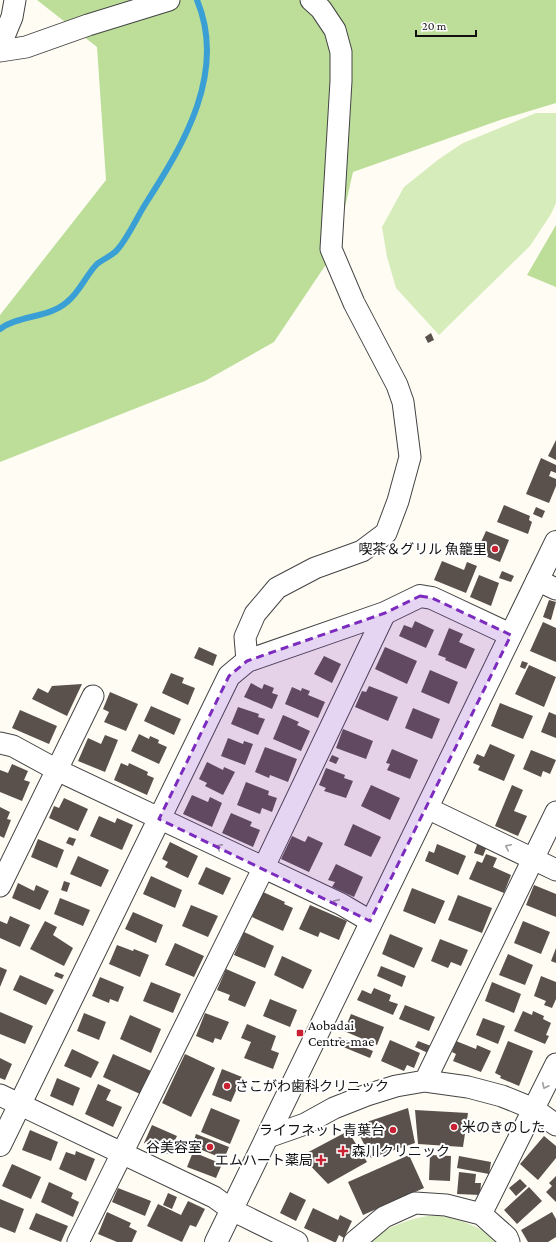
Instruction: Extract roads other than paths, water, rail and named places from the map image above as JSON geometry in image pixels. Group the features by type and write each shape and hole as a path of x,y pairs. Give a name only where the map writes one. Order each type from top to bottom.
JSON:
{"street":[{"path":"0,46 12,17 15,0"},
{"path":"0,51 26,47 88,25 169,0"},
{"path":"247,661 245,637 255,614 277,588 315,568 362,551 386,533 398,501 410,457 403,402 397,385 354,303 331,249 341,81 341,52 335,30 321,9 311,0"},
{"path":"216,1242 268,1138 370,921 511,635 546,585 556,542"},
{"path":"0,1145 229,676 247,661 385,613 420,596 432,598 511,635"},
{"path":"78,1242 263,869 385,613"},
{"path":"0,886 93,696"},
{"path":"0,743 13,746 56,770 263,869 341,904 370,921"},
{"path":"427,808 556,870"},
{"path":"425,1081 556,812"},
{"path":"481,1214 556,1064"},
{"path":"268,1138 304,1124 334,1108 367,1095 396,1086 425,1081 475,1089 502,1096 534,1109 556,1125"},
{"path":"0,1095 123,1152 214,1197 232,1210 297,1242"},
{"path":"354,1242 384,1217 415,1203 446,1205 481,1214 507,1237 509,1242"}],"waterway":[{"path":"0,329 16,321 52,311 67,302 76,293 97,264 115,252 129,234 174,157 187,132 197,106 204,80 207,54 205,27 197,0"}],"place":[{"name":"喫茶＆グリル 魚籠里","path":"495,549"},
{"name":"Aobadai Centre-mae","path":"300,1033"},
{"name":"さこがわ歯科クリニック","path":"227,1086"},
{"name":"米のきのした","path":"454,1127"},
{"name":"ライフネット青葉台","path":"393,1130"},
{"name":"谷美容室","path":"210,1147"},
{"name":"森川クリニック","path":"343,1151"},
{"name":"エムハート薬局","path":"321,1160"}]}
